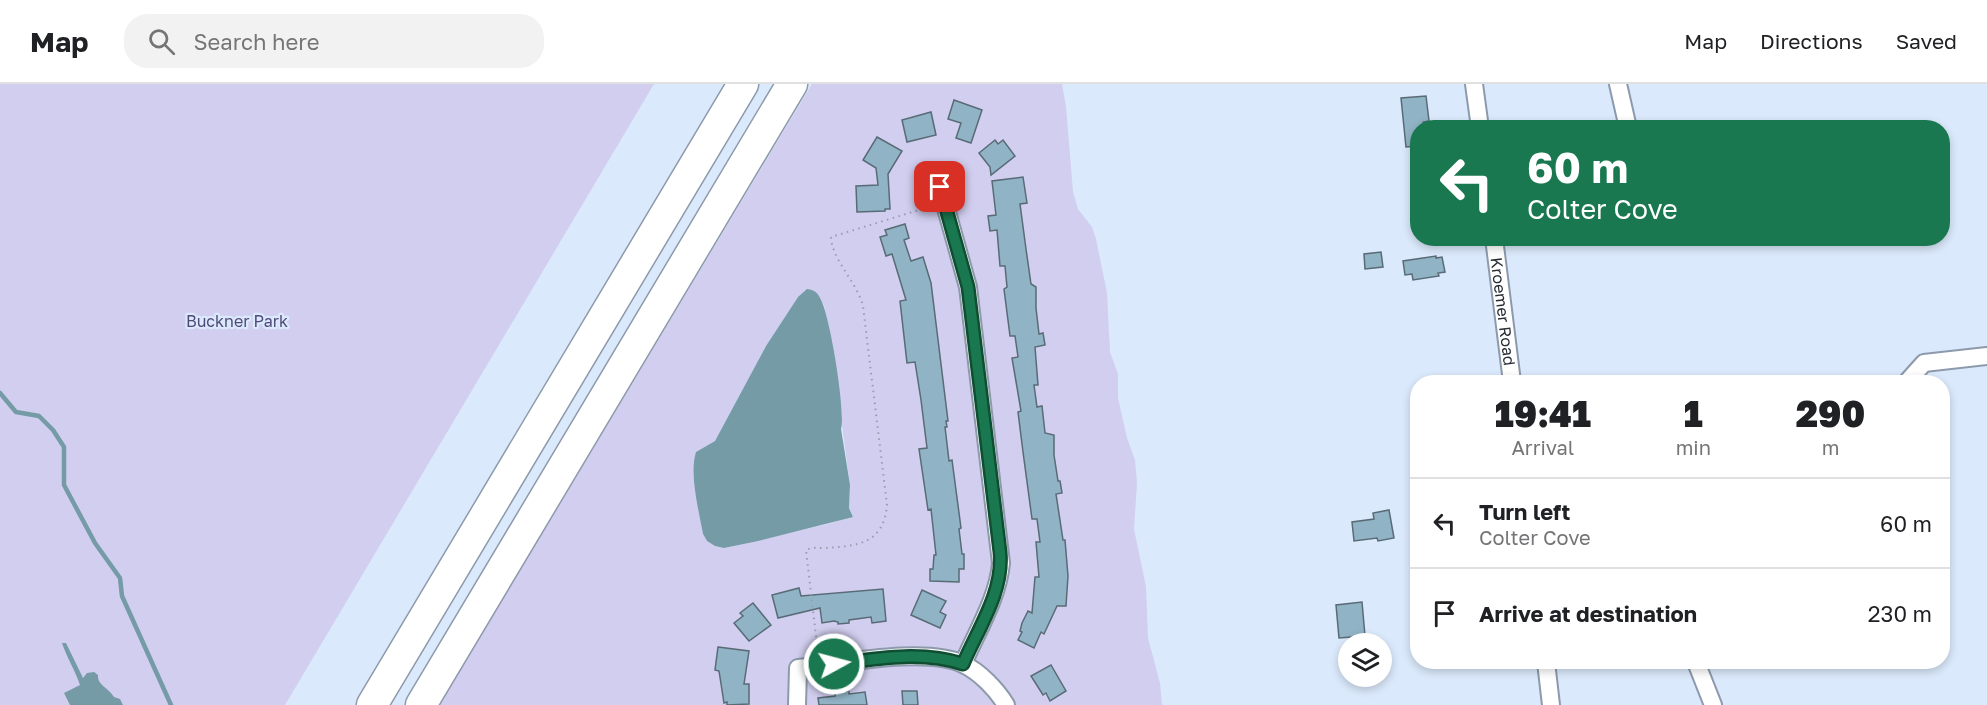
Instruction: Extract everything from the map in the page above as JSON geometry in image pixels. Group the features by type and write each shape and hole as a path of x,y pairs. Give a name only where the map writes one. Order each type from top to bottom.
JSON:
{"highway":[{"path":"372,705 743,84"},
{"path":"421,705 792,84"}],"street":[{"path":"1474,84 1479,120"},
{"path":"1618,84 1626,120"},
{"path":"940,187 968,287 1001,563 1000,576 993,595 963,664"},
{"name":"Kroemer Road","path":"1495,246 1511,375"},
{"path":"1913,375 1924,363 1987,356"},
{"path":"797,705 798,668 917,655 940,657 963,664 985,680 1006,705"},
{"path":"1547,669 1551,705"},
{"path":"1699,669 1713,705"}],"path":[{"path":"814,652 816,636 806,550 857,544 870,540 884,523 887,505 862,302 856,286 836,253 831,237 919,210 925,205"}],"green space":[{"name":"Buckner Park","path":"0,84 654,84 285,705 0,705"},
{"path":"812,84 1062,84 1073,192 1078,209 1092,227 1096,239 1107,293 1110,352 1118,374 1118,398 1127,438 1135,460 1137,483 1134,529 1146,587 1148,638 1160,683 1162,705 439,705","holes":["815,292 824,305 829,327 850,485 849,508 853,516 724,548 715,546 707,541 703,534 696,452 715,441 766,346 798,297"]}],"shaded area":[{"path":"807,289 814,291 820,298 825,309 833,344 841,404 841,429 850,485 849,508 853,517 758,541 724,548 715,546 707,541 703,534 694,482 696,452 715,441 766,346 798,297"},
{"path":"62,643 66,643 83,678 87,673 94,672 98,675 101,684 114,697 120,699 123,705 70,705 64,693 80,685"}],"building":[{"path":"1426,96 1429,120 1410,120 1410,147 1406,147 1401,98"},
{"path":"954,100 982,110 971,143 956,138 961,123 948,119"},
{"path":"931,112 936,135 907,142 902,120"},
{"path":"877,137 902,151 888,174 890,209 857,212 856,186 878,185 876,168 863,160"},
{"path":"995,140 998,144 1003,140 1015,156 991,175 990,167 979,153"},
{"path":"1023,177 1027,203 1020,204 1031,284 1036,287 1039,334 1043,333 1045,345 1035,347 1038,385 1034,385 1037,407 1042,406 1045,433 1054,435 1054,455 1062,493 1056,494 1063,540 1065,540 1068,576 1066,606 1057,606 1044,634 1041,632 1034,648 1018,640 1028,611 1032,613 1035,577 1039,577 1036,542 1040,542 1037,519 1032,519 1023,452 1018,412 1021,411 1012,358 1018,357 1015,336 1010,336 1004,289 1007,287 1005,266 1000,266 997,230 990,231 988,216 996,215 992,181"},
{"path":"905,224 909,238 904,240 911,261 923,257 931,283 948,421 945,427 949,461 952,460 962,554 964,554 964,569 959,569 959,582 930,581 930,569 933,569 934,555 936,555 931,509 928,510 919,449 927,448 921,400 915,362 907,363 900,301 906,300 892,254 886,256 880,237 887,235 885,230"},
{"path":"1381,252 1383,267 1365,269 1364,254"},
{"path":"1436,256 1436,258 1442,257 1445,272 1438,273 1439,276 1413,280 1412,274 1405,275 1403,261"},
{"path":"1389,510 1394,538 1354,541 1352,522 1374,519 1373,513"},
{"path":"799,588 801,596 883,589 886,621 872,623 871,617 849,620 849,623 838,624 834,621 822,623 820,608 778,618 772,595"},
{"path":"922,590 946,601 940,612 946,615 940,628 911,615"},
{"path":"1362,602 1365,633 1339,633 1336,605"},
{"path":"753,603 771,625 749,641 734,623 743,616 740,613"},
{"path":"718,647 749,651 744,684 749,684 749,704 727,705 727,702 724,703 719,671 715,670"},
{"path":"1051,665 1066,691 1050,701 1046,693 1043,695 1031,676"},
{"path":"849,691 849,694 865,692 867,705 819,705 818,698"},
{"path":"902,691 917,691 918,705 903,705"}],"waterway":[{"path":"0,393 16,412 39,416 53,430 64,447 64,485 95,543 120,578 122,596 171,705"}],"route":[{"path":"834,664 917,655 940,657 963,664 1000,576 1000,552 968,287 940,187"}]}
